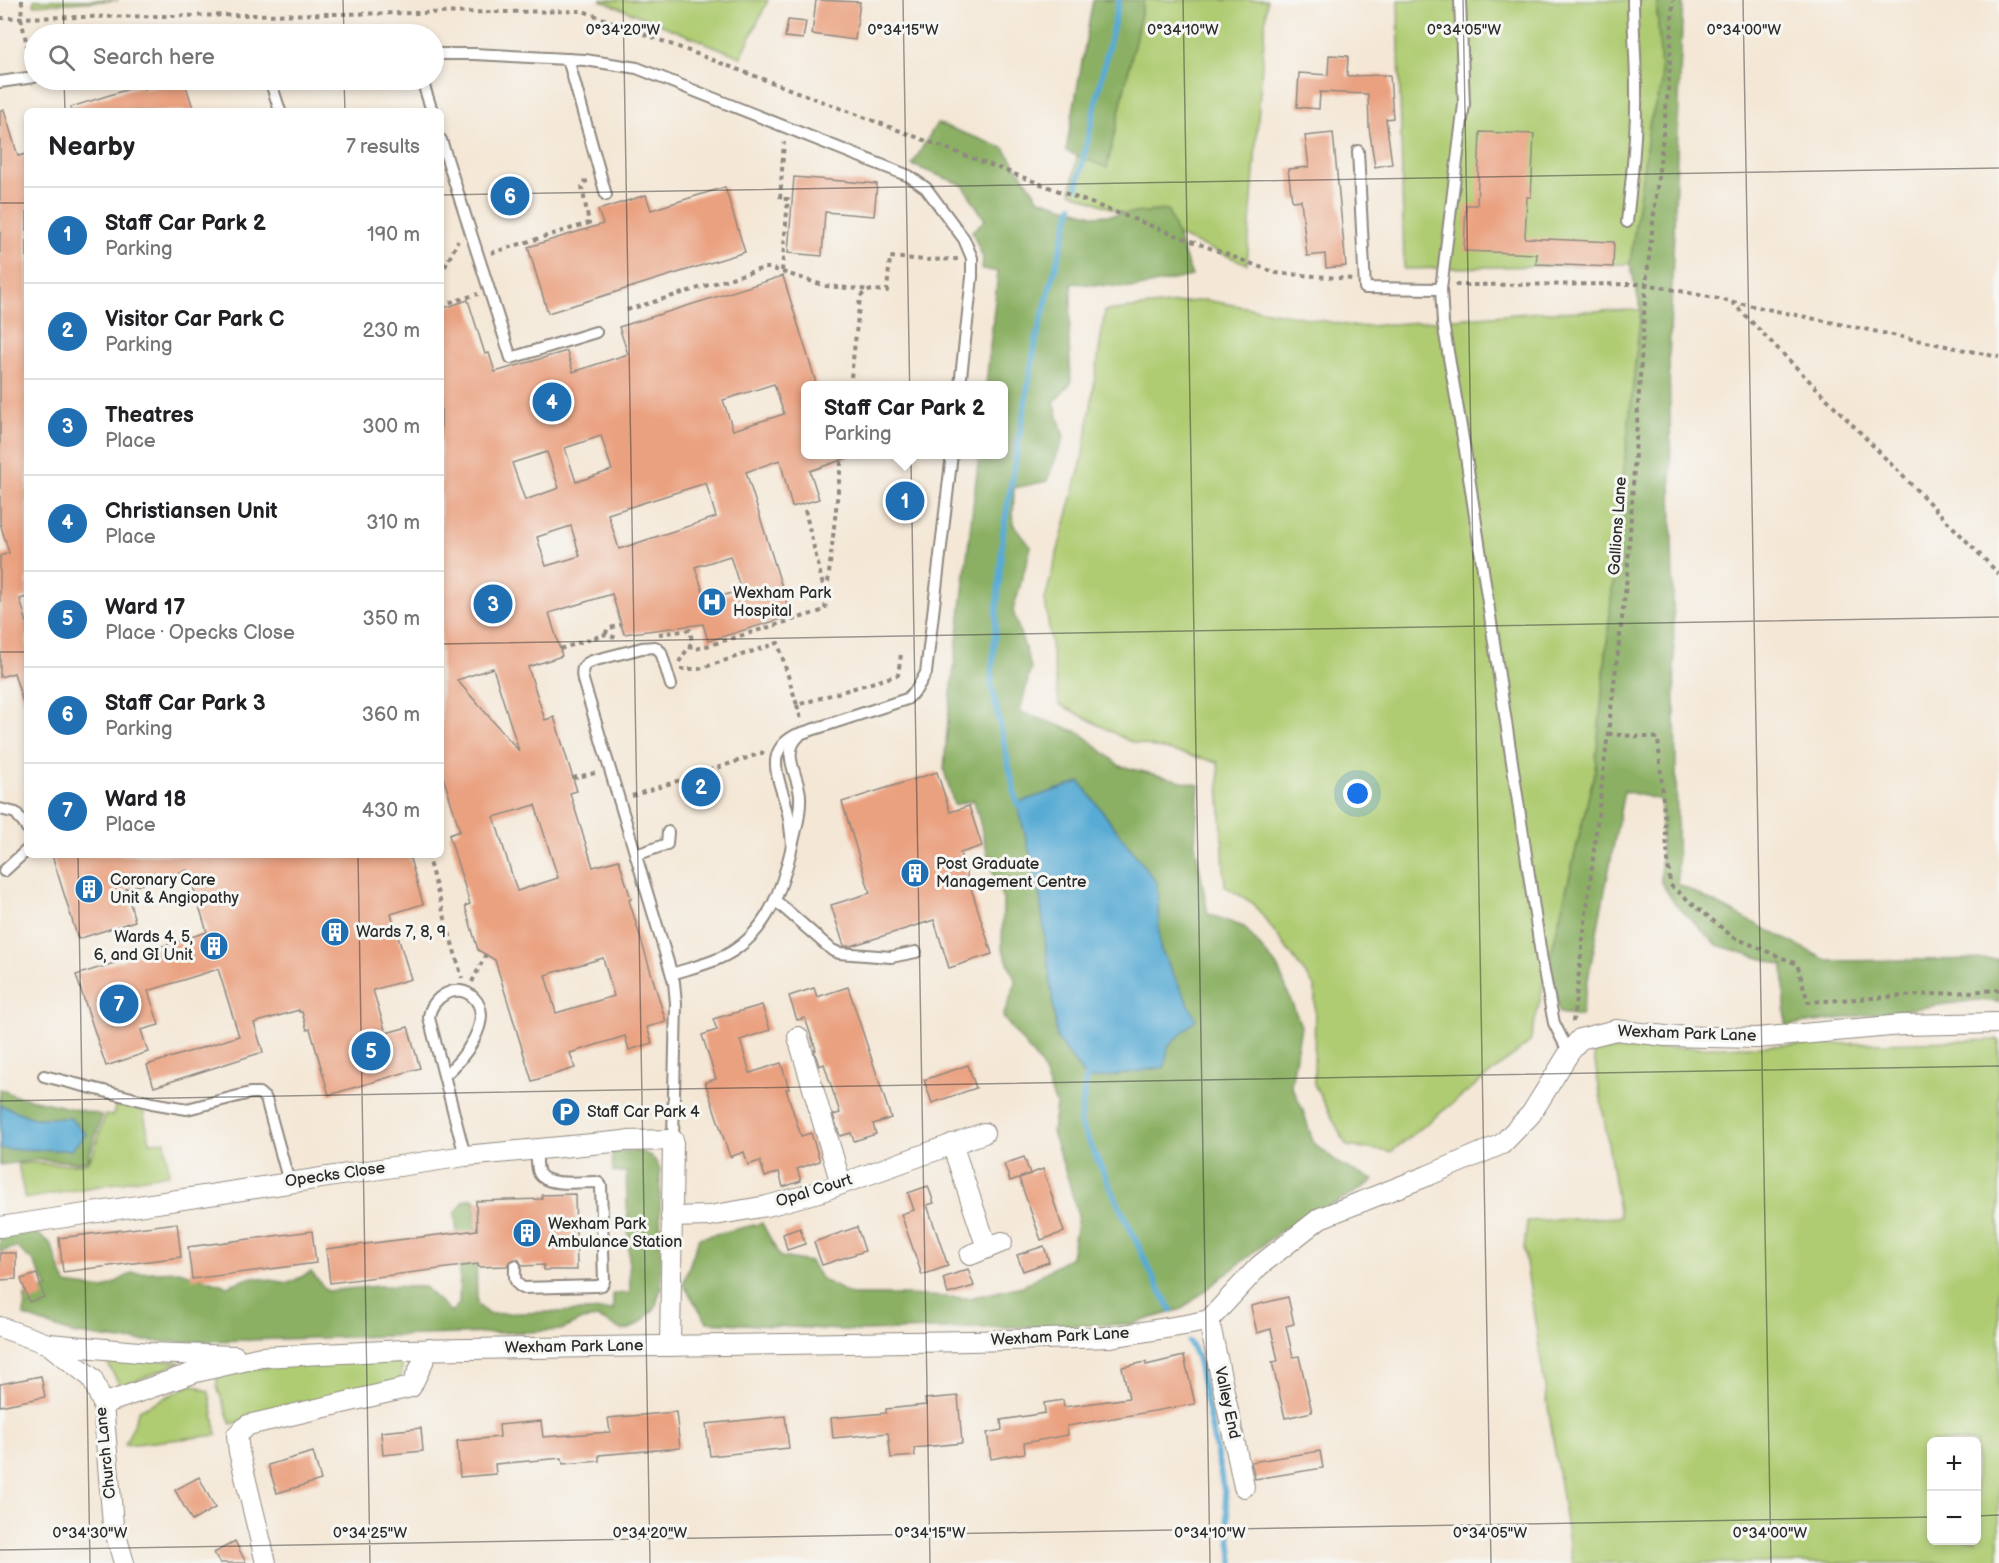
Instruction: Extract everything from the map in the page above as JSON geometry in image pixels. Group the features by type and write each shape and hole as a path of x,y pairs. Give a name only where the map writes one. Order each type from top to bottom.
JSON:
{"street":[{"name":"Wexham Park Lane","path":"48,1344 150,1353 261,1357 429,1349 1111,1337 1209,1320 1259,1266 1320,1218 1502,1144 1531,1114 1580,1039 1616,1030 1665,1036 1756,1038 1902,1025 1999,1023"},
{"path":"798,1037 841,1184"},
{"name":"Opal Court","path":"671,1217 709,1216 767,1206 841,1184 984,1133"},
{"name":"Opecks Close","path":"0,1227 465,1156 624,1141 673,1140"},
{"path":"670,1346 673,1140"},
{"path":"952,1144 986,1248"},
{"name":"Valley End","path":"1209,1320 1244,1487"},
{"name":"Church Lane","path":"0,1327 48,1344 92,1378 103,1404 113,1525 124,1563"},
{"path":"266,1563 239,1452 237,1435 248,1425 411,1387 429,1349"},
{"name":"Wexham Park Lane","path":"103,1404 196,1372 261,1357"}],"lane":[{"path":"1461,0 1464,104 1441,289 1443,323 1465,450 1541,951 1554,1023 1569,1053"},
{"path":"1627,222 1634,162 1636,87 1633,0"},
{"path":"444,54 568,59 637,68 909,176 919,182 964,239 972,258 961,381"},
{"path":"568,59 606,195"},
{"path":"0,82 24,78"},
{"path":"273,90 279,108"},
{"path":"425,90 431,108"},
{"path":"444,149 511,358 596,332"},
{"path":"1358,151 1365,288 1441,289"},
{"path":"792,846 790,819 775,761 784,743 801,733 907,699 923,681 929,664 951,459"},
{"path":"671,685 662,652 655,647 642,648 592,661 586,663 582,668 582,680 672,974 676,1003 673,1140"},
{"path":"672,974 735,950 761,924 776,901 792,846 800,804 799,789 790,757 792,742 801,733"},
{"path":"0,809 16,813 24,824"},
{"path":"636,855 667,844 668,832"},
{"path":"3,871 24,853"},
{"path":"776,901 832,950 839,953 891,957 916,952"},
{"path":"445,1075 465,1056 479,1026 478,1004 472,996 466,993 443,994 430,1008 429,1018 465,1156"},
{"path":"44,1076 152,1103 187,1109 259,1093 266,1099 289,1182"},
{"path":"514,1266 515,1280 523,1287 597,1286 604,1281 600,1185 594,1182 548,1180 540,1175 538,1170 537,1149"}],"path":[{"path":"22,0 21,18 24,32"},
{"name":"Gallions Lane","path":"1569,1053 1627,577 1646,284 1669,82 1673,0"},
{"path":"783,271 788,200 780,199 785,127"},
{"path":"478,256 589,223 582,187 584,182 600,175"},
{"path":"444,269 458,240 472,236"},
{"path":"627,310 756,270 770,268 826,286 887,291 890,256 942,261 972,258"},
{"path":"1646,284 1999,357"},
{"path":"851,381 860,298 871,290"},
{"path":"444,304 489,291"},
{"path":"1732,302 1999,574"},
{"path":"688,647 696,649 825,610 841,459"},
{"path":"805,510 826,597"},
{"path":"606,634 607,629 621,625"},
{"path":"649,635 690,630 692,642 676,667 678,669 699,669 778,643 797,705 898,675 901,654"},
{"path":"560,649 606,634 618,639 629,637"},
{"path":"794,722 801,719"},
{"path":"1608,734 1658,738 1670,885 1733,937 1797,964 1808,1002 1999,990"},
{"path":"620,800 762,753 767,742"},
{"path":"573,778 595,772 598,783"},
{"path":"428,858 466,993"},
{"path":"466,993 486,954"}],"green space":[{"path":"34,0 119,0 34,5"},
{"path":"600,0 768,0 741,57"},
{"path":"1093,0 1144,0 1107,168 1066,151"},
{"path":"1103,0 1267,0 1247,264 1071,192"},
{"path":"1398,0 1658,0 1662,84 1650,121 1630,264 1404,269"},
{"path":"1658,0 1683,0 1669,359 1678,884 1828,961 1999,959 1999,1002 1978,1000 1786,1026 1783,965 1717,945 1675,904 1661,882 1661,800 1624,791 1581,1016 1559,1013 1550,958 1595,770 1641,310 1630,264 1650,121 1662,84"},
{"path":"937,123 1004,148 1039,199 1096,216 1168,210 1192,276 1134,288 1072,283 1069,340 1071,383 1054,402 1064,437 1047,481 1014,488 1013,524 1031,547 1013,611 1031,667 1020,712 1081,733 1120,766 1199,785 1195,844 1208,914 1244,927 1278,968 1301,1026 1291,1085 1303,1110 1313,1142 1341,1165 1374,1180 1354,1193 1282,1230 1182,1309 1132,1324 860,1331 707,1322 683,1284 699,1238 762,1223 780,1257 810,1262 821,1279 851,1295 969,1298 1023,1286 1071,1257 1078,1216 1052,1132 1056,1105 1041,1065 1003,1017 1016,982 1002,948 1003,900 990,863 974,800 954,805 944,770 979,459 1008,459 1008,381 986,381 998,272 982,269 983,258 972,231 985,220 963,185 912,165"},
{"path":"1205,300 1358,327 1540,312 1641,310 1595,770 1530,1042 1391,1152 1347,1146 1314,1084 1315,987 1254,904 1225,886 1218,762 1129,741 1059,704 1045,599 1084,452 1105,311"},
{"path":"1999,1040 1999,1563 1572,1563 1524,1250 1527,1221 1620,1217 1593,1050"},
{"path":"0,1089 16,1096 102,1115 88,1160 79,1162 38,1160 0,1165"},
{"path":"116,1103 143,1110 150,1142 165,1141 169,1174 25,1199 18,1164 86,1163 93,1154 105,1115 113,1116"},
{"path":"636,1151 651,1156 660,1170 661,1288 655,1308 640,1323 630,1329 622,1330 598,1318 582,1320 561,1330 529,1332 176,1342 120,1340 71,1333 24,1316 25,1295 48,1288 33,1261 16,1247 0,1252 0,1233 29,1228 50,1243 66,1284 104,1289 132,1273 179,1271 227,1286 252,1277 289,1283 311,1272 327,1291 378,1286 424,1287 451,1312 459,1304 460,1268 455,1213 466,1199 475,1199 477,1304 488,1314 613,1310 613,1294 630,1293 626,1172 613,1172 612,1152"},
{"path":"103,1355 181,1362 121,1387"},
{"path":"403,1360 400,1383 370,1387 231,1424 217,1387 217,1375 286,1364"},
{"path":"193,1384 209,1392 217,1435 125,1445 139,1410"}],"water":[{"path":"1080,782 1157,883 1160,948 1196,1019 1168,1047 1165,1067 1087,1080 1057,1038 1039,889 1017,803"},
{"path":"0,1105 34,1118 70,1118 86,1134 71,1150 0,1149"}],"building":[{"path":"816,0 860,2 855,40 812,34"},
{"path":"788,20 806,22 803,39 785,37"},
{"path":"1329,55 1348,56 1347,76 1390,75 1393,118 1386,119 1392,164 1375,167 1369,127 1368,94 1320,92 1319,109 1297,107 1299,73 1328,75"},
{"path":"126,90 187,90 193,108 71,108"},
{"path":"0,110 4,110 18,156 24,155 24,598 20,599 24,613 23,703 14,673 0,677 0,556 9,553 0,523"},
{"path":"1480,132 1534,134 1531,197 1527,197 1525,238 1614,242 1613,267 1536,264 1537,254 1464,251 1466,205 1477,205"},
{"path":"1333,133 1346,266 1326,268 1325,254 1307,256 1301,200 1292,201 1288,169 1309,167 1305,136"},
{"path":"794,177 877,184 874,216 825,212 822,256 788,253"},
{"path":"725,187 745,252 548,313 528,247 603,224 598,210 646,195 651,210"},
{"path":"783,276 815,381 801,381 801,459 844,459 810,471 819,499 792,507 780,460 746,472 791,616 708,641 703,624 624,634 612,594 549,613 562,656 528,667 545,720 554,717 577,791 570,793 593,867 619,860 666,1022 647,1027 652,1043 629,1050 625,1036 570,1053 575,1068 532,1081 495,960 478,950 465,906 470,904 449,835 460,831 444,780 444,308 468,300 485,354 489,353 495,372 567,351 573,372 628,354 619,327","holes":["774,384 784,414 733,430 723,400","601,436 612,470 576,482 565,448","547,452 559,488 525,500 512,463","706,483 716,517 619,549 608,514","571,526 580,556 546,566 537,537","730,556 741,590 706,601 695,567","493,668 519,751 457,680","535,805 558,878 517,891 494,817","603,958 614,996 556,1013 545,975"]},
{"name":"Post Graduate Management Centre","path":"937,772 950,812 969,806 982,846 960,853 992,954 949,968 934,920 851,946 844,946 831,905 870,893 842,802"},
{"path":"53,858 410,858 423,904 391,914 411,979 373,990 386,1033 408,1027 420,1068 329,1095 310,1029 307,1030 302,1012 299,1010 254,1023 263,1052 154,1087 147,1065 239,1036 218,969 148,991 159,1025 141,1030 148,1052 106,1066 76,975 207,932 188,870 126,889 135,921 78,939"},
{"path":"848,987 891,1118 873,1124 876,1134 854,1141 851,1133 840,1136 833,1115 840,1113 824,1064 819,1066 805,1018 797,1020 789,996 814,988 817,997"},
{"path":"762,1005 770,1030 740,1040 750,1073 781,1063 789,1089 786,1089 801,1136 811,1133 820,1161 797,1169 801,1181 783,1187 779,1172 765,1177 760,1161 748,1165 744,1152 730,1157 705,1082 716,1079 702,1035 717,1030 713,1019"},
{"path":"968,1065 976,1088 932,1103 924,1080"},
{"path":"1024,1157 1030,1174 1010,1181 1004,1164"},
{"path":"1043,1169 1064,1232 1041,1240 1019,1178"},
{"path":"928,1186 934,1203 927,1205 948,1266 922,1275 901,1214 914,1210 908,1193"},
{"path":"575,1194 577,1270 544,1270 544,1265 522,1266 519,1260 515,1259 507,1266 478,1267 478,1264 330,1283 326,1249 477,1230 476,1201 542,1199 542,1195"},
{"path":"177,1223 181,1257 63,1272 59,1238"},
{"path":"857,1227 865,1251 822,1265 814,1242"},
{"path":"800,1228 805,1244 787,1250 783,1234"},
{"path":"312,1231 316,1263 192,1279 188,1247"},
{"path":"1044,1246 1049,1262 1023,1271 1017,1255"},
{"path":"0,1253 16,1253 16,1279 0,1280"},
{"path":"968,1269 974,1286 948,1294 943,1278"},
{"path":"37,1274 44,1297 29,1302 21,1279"},
{"path":"1288,1297 1294,1324 1286,1326 1293,1357 1299,1356 1312,1412 1285,1418 1272,1362 1278,1361 1271,1329 1257,1333 1251,1306"},
{"path":"1184,1356 1195,1404 1067,1426 1068,1435 1024,1443 1025,1453 991,1459 987,1433 1002,1430 1001,1420 1045,1413 1044,1403 1063,1400 1064,1407 1129,1398 1122,1367 1146,1362 1146,1365"},
{"path":"41,1376 45,1397 0,1406 0,1384"},
{"path":"958,1396 962,1443 914,1448 915,1456 891,1458 888,1433 833,1438 831,1418 886,1413 886,1409 926,1405 925,1399"},
{"path":"676,1412 680,1448 599,1455 599,1461 563,1464 562,1458 495,1464 496,1474 460,1477 457,1441 500,1437 499,1425 541,1421 543,1437 610,1432 608,1418"},
{"path":"785,1416 789,1448 710,1456 706,1424"},
{"path":"421,1428 423,1451 383,1455 381,1432"},
{"path":"1320,1451 1323,1468 1255,1479 1251,1462"},
{"path":"313,1452 321,1480 277,1493 268,1465"},
{"path":"199,1477 215,1508 192,1521 175,1490"},
{"path":"235,1541 246,1563 220,1563 214,1553"}],"waterway":[{"path":"1077,187 1119,0"},
{"path":"1021,808 1017,803 991,683 1003,532 1036,340 1072,206"},
{"path":"1087,1073 1080,1123 1171,1310"},
{"path":"1189,1342 1197,1356 1225,1495 1233,1563"}],"place":[{"name":"Staff Car Park 3","path":"510,196"},
{"name":"Christiansen Unit","path":"552,402"},
{"name":"Staff Car Park 2","path":"905,501"},
{"name":"Wexham Park Hospital","path":"712,602"},
{"name":"Theatres","path":"493,604"},
{"name":"Visitor Car Park C","path":"701,787"},
{"name":"Post Graduate Management Centre","path":"915,873"},
{"name":"Coronary Care Unit & Angiopathy","path":"89,889"},
{"name":"Wards 7, 8, 9","path":"335,932"},
{"name":"Wards 4, 5, 6, and GI Unit","path":"214,946"},
{"name":"Ward 18","path":"119,1004"},
{"name":"Ward 17","path":"371,1051"},
{"name":"Staff Car Park 4","path":"566,1112"},
{"name":"Wexham Park Ambulance Station","path":"527,1233"}]}
